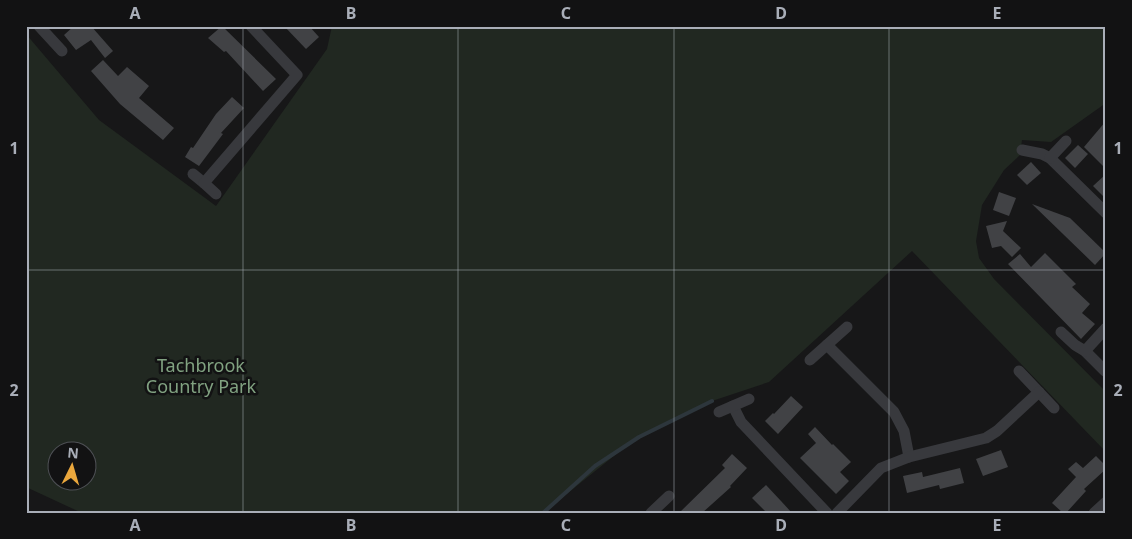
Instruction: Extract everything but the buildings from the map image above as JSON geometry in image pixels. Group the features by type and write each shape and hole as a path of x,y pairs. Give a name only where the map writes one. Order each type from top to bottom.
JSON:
{"street":[{"path":"204,183 297,75 251,26"},
{"path":"46,29 62,52"},
{"path":"1050,158 1066,141"},
{"path":"1022,150 1042,154 1050,158 1106,213"},
{"path":"193,174 216,194"},
{"path":"810,360 847,327"},
{"path":"1085,351 1106,328"},
{"path":"1061,332 1075,345 1085,351 1105,371"},
{"path":"827,345 894,412 904,431 910,457"},
{"path":"1019,370 1054,408"},
{"path":"837,513 882,468 910,457 986,438 997,431 1039,392"},
{"path":"719,412 750,399"},
{"path":"733,406 741,422 827,513"},
{"path":"651,513 669,496"},
{"path":"1094,513 1106,502"}],"green space":[{"name":"Tachbrook Country Park","path":"332,26 1106,26 1106,103 1051,142 1022,140 1020,155 1004,170 982,205 976,241 979,258 994,279 1106,392 1106,452 912,251 769,382 712,401 635,439 543,513 82,513 26,487 26,34 99,120 216,206 327,49"}],"waterway":[{"path":"543,513 595,466 639,437 712,401"}]}
